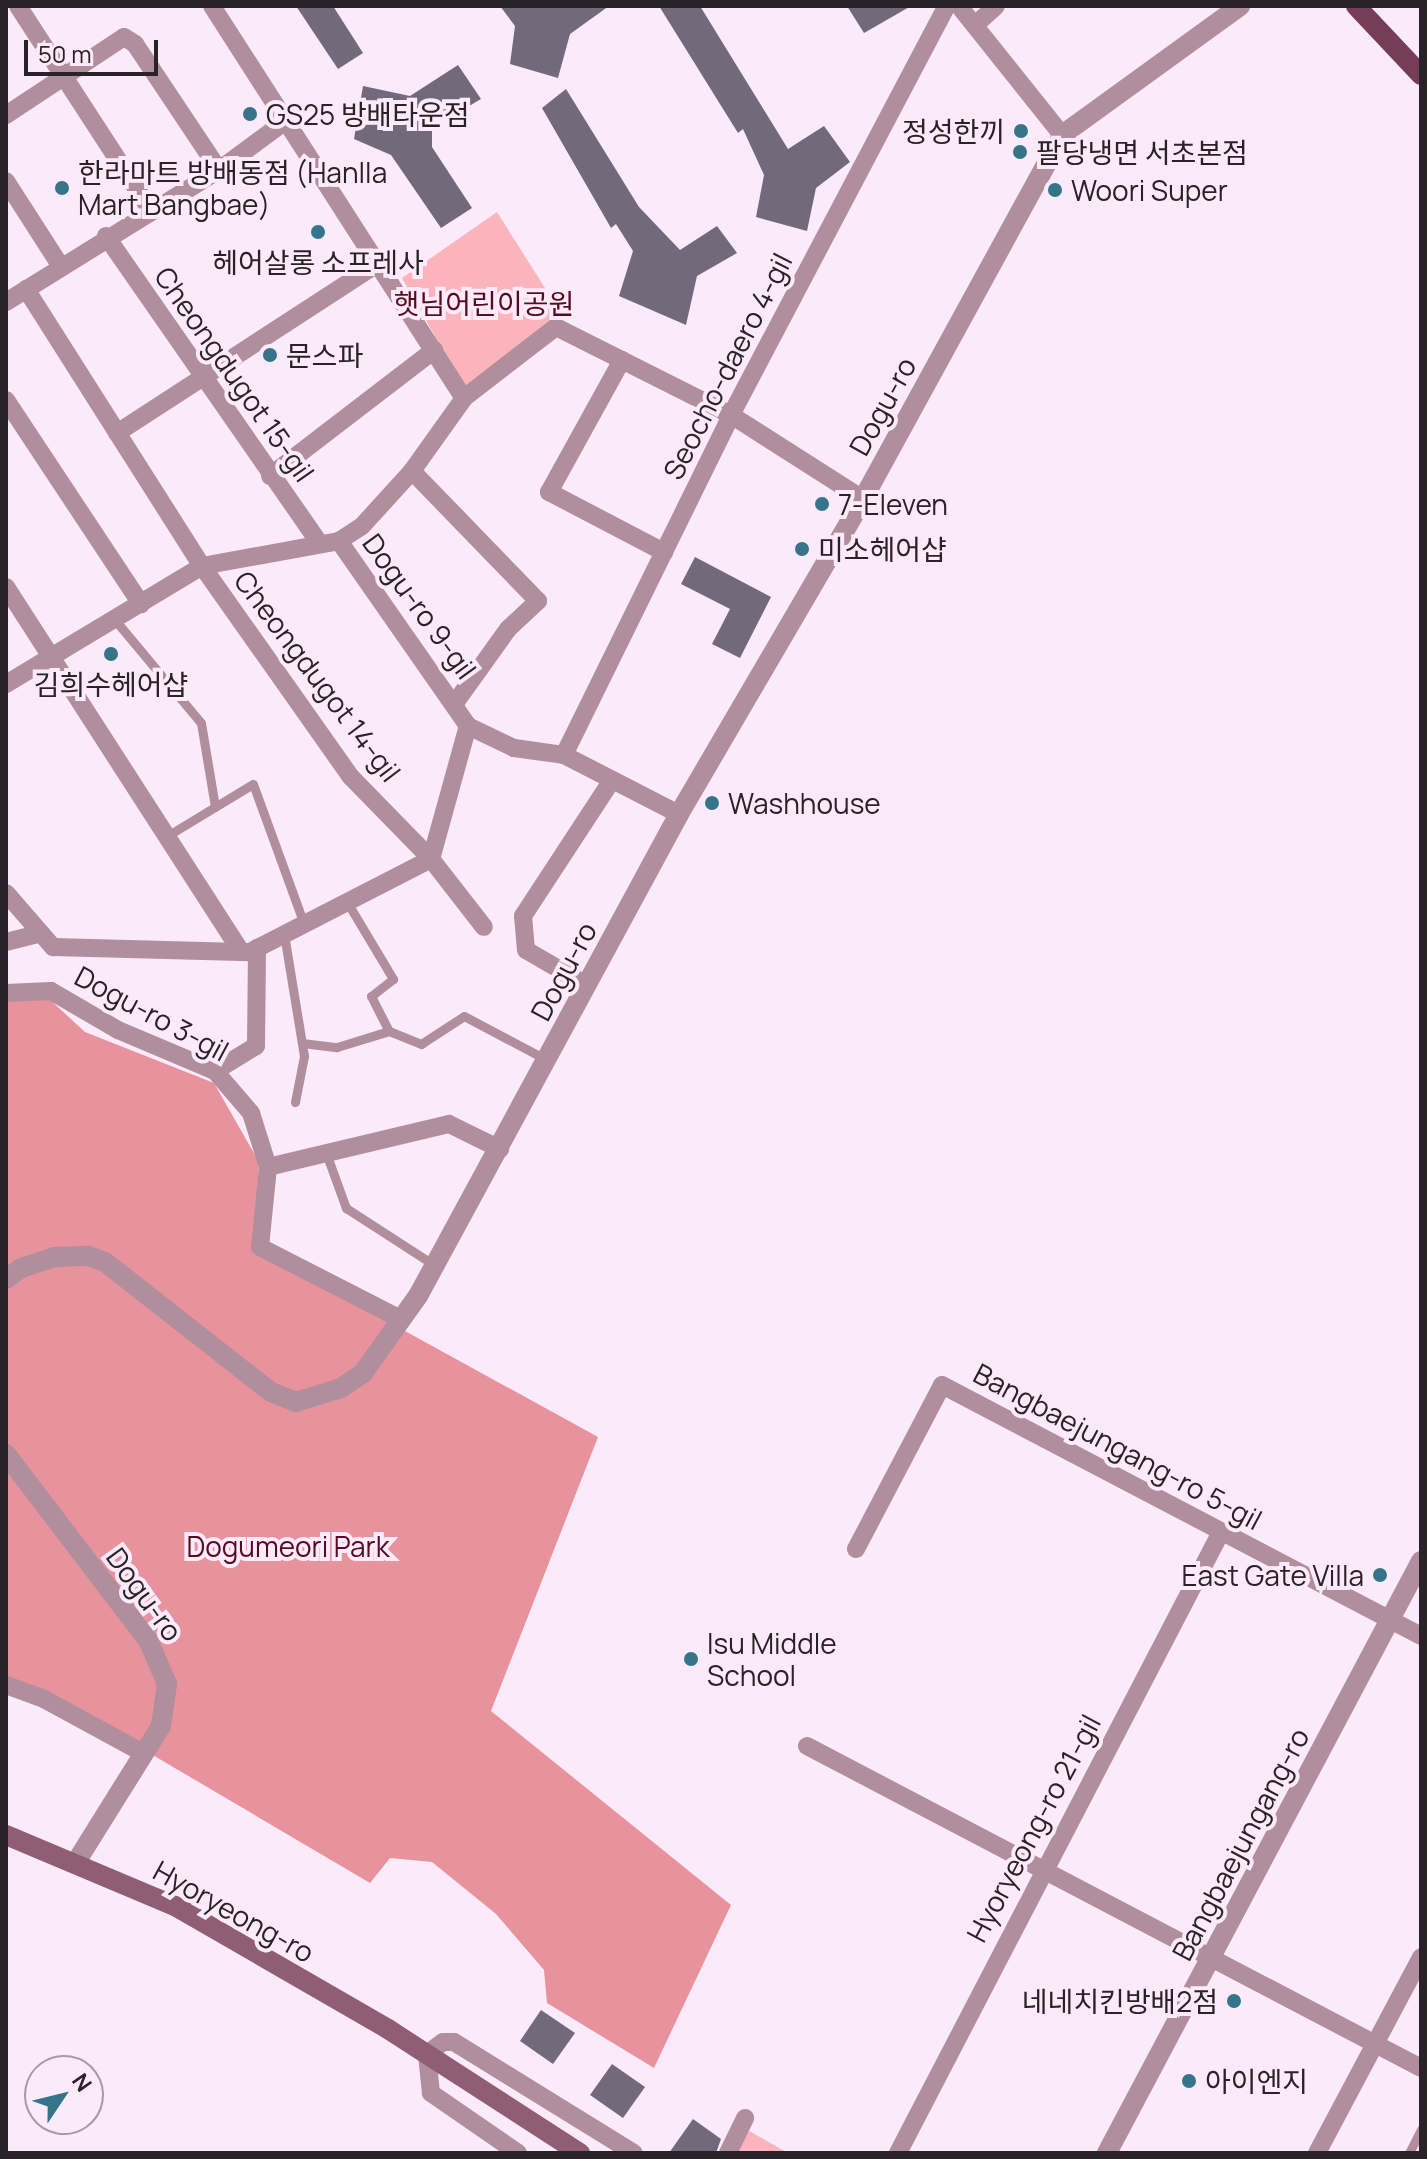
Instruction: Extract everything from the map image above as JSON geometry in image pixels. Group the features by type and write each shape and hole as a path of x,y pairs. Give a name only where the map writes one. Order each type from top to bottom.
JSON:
{"main road":[{"path":"1356,6 1421,75"},
{"name":"Hyoryeong-ro","path":"6,1835 175,1906 427,2054 580,2153"}],"street":[{"path":"18,6 151,211"},
{"path":"212,6 464,398"},
{"name":"Seocho-daero 4-gil","path":"564,755 731,415 947,6"},
{"path":"959,6 1062,135"},
{"path":"975,25 996,6"},
{"name":"Dogu-ro","path":"6,1279 21,1268 54,1257 89,1256 105,1262 271,1392 296,1402 341,1388 363,1373 435,1265 549,1062 586,985 679,814 863,499 1062,135 1240,6"},
{"path":"6,115 63,74 124,37 135,44 219,170"},
{"path":"6,302 106,236 219,170 284,122"},
{"path":"6,181 60,265"},
{"name":"Cheongdugot 15-gil","path":"106,236 270,476 319,542"},
{"path":"117,433 379,263"},
{"name":"Cheongdugot 14-gil","path":"26,289 202,566 351,777 431,859 484,927"},
{"path":"6,684 202,566 319,542 339,541 362,526 412,471 464,398 556,327 731,415 863,499"},
{"path":"270,476 434,350"},
{"path":"622,360 549,492 664,552"},
{"path":"6,400 141,604"},
{"name":"Dogu-ro 9-gil","path":"412,471 538,601 508,629 455,703"},
{"name":"Dogu-ro 9-gil","path":"339,541 455,703 468,726"},
{"path":"6,587 167,836 249,950 256,1046 215,1071"},
{"path":"6,893 53,947 249,950 305,927 431,859 468,726 514,748 564,755 610,783 679,814"},
{"path":"586,985 526,950 523,916 610,783"},
{"path":"6,942 41,933"},
{"name":"Dogu-ro 3-gil","path":"6,993 51,991 118,1030 215,1071 251,1113 268,1167 260,1247 401,1319"},
{"path":"268,1167 449,1124 500,1149"},
{"name":"Bangbaejungang-ro 5-gil","path":"856,1549 942,1385 1421,1636"},
{"name":"Dogu-ro","path":"6,1454 161,1663 167,1705 161,1726 76,1862"},
{"name":"Hyoryeong-ro 21-gil","path":"898,2153 1042,1869 1221,1532"},
{"name":"Bangbaejungang-ro","path":"1107,2153 1421,1561"},
{"path":"6,1685 44,1699 143,1753"},
{"path":"807,1746 1421,2068"},
{"path":"1317,2153 1421,1957"},
{"path":"518,2153 431,2093 427,2054 443,2042 454,2042 634,2153"},
{"path":"728,2153 745,2118"}],"lane":[{"path":"115,620 201,723 215,807"},
{"path":"167,836 253,784 305,927"},
{"path":"302,1043 337,1047 389,1031 371,996 393,979 347,902"},
{"path":"284,934 302,1043 295,1102"},
{"name":"Dogu-ro","path":"389,1031 421,1044 464,1016 549,1062"},
{"path":"326,1153 346,1208 435,1265"},
{"path":"1409,2153 1421,2129"}],"green space":[{"name":"햇님어린이공원","path":"497,212 557,307 556,327 466,391 402,278"},
{"name":"Dogumeori Park","path":"46,996 85,1032 214,1083 259,1162 254,1248 598,1437 491,1711 731,1905 654,2068 547,2003 544,1970 496,1914 432,1862 390,1858 370,1883 61,1701 6,1682 6,998"},
{"path":"744,2128 788,2153 733,2153"}],"building":[{"path":"296,6 333,6 363,53 338,69"},
{"path":"500,6 609,6 570,34 558,78 510,64 515,26"},
{"path":"659,6 700,6 788,149 824,126 850,162 816,188 807,231 756,217 764,175 743,129 738,133"},
{"path":"847,6 911,6 864,33"},
{"path":"458,65 481,99 432,128 432,147 472,208 441,228 391,155 354,139 363,86 410,96"},
{"path":"566,89 639,207 680,250 717,226 737,253 697,276 686,325 619,296 633,251 616,224 611,228 542,108"},
{"path":"695,557 771,597 740,658 712,644 730,609 681,584"},
{"path":"541,2010 575,2033 553,2064 520,2041"},
{"path":"612,2064 645,2087 623,2118 590,2095"},
{"path":"693,2119 721,2139 716,2153 669,2153"}],"place":[{"name":"GS25 방배타운점","path":"250,114"},
{"name":"정성한끼","path":"1021,131"},
{"name":"팔당냉면 서초본점","path":"1020,152"},
{"name":"한라마트 방배동점 (Hanlla Mart Bangbae)","path":"62,188"},
{"name":"Woori Super","path":"1055,190"},
{"name":"헤어살롱 소프레사","path":"318,232"},
{"name":"문스파","path":"270,355"},
{"name":"7-Eleven","path":"822,504"},
{"name":"미소헤어샵","path":"802,549"},
{"name":"김희수헤어샵","path":"111,654"},
{"name":"Washhouse","path":"712,803"},
{"name":"East Gate Villa","path":"1380,1575"},
{"name":"Isu Middle School","path":"691,1659"},
{"name":"네네치킨방배2점","path":"1234,2001"},
{"name":"아이엔지","path":"1189,2081"}]}
